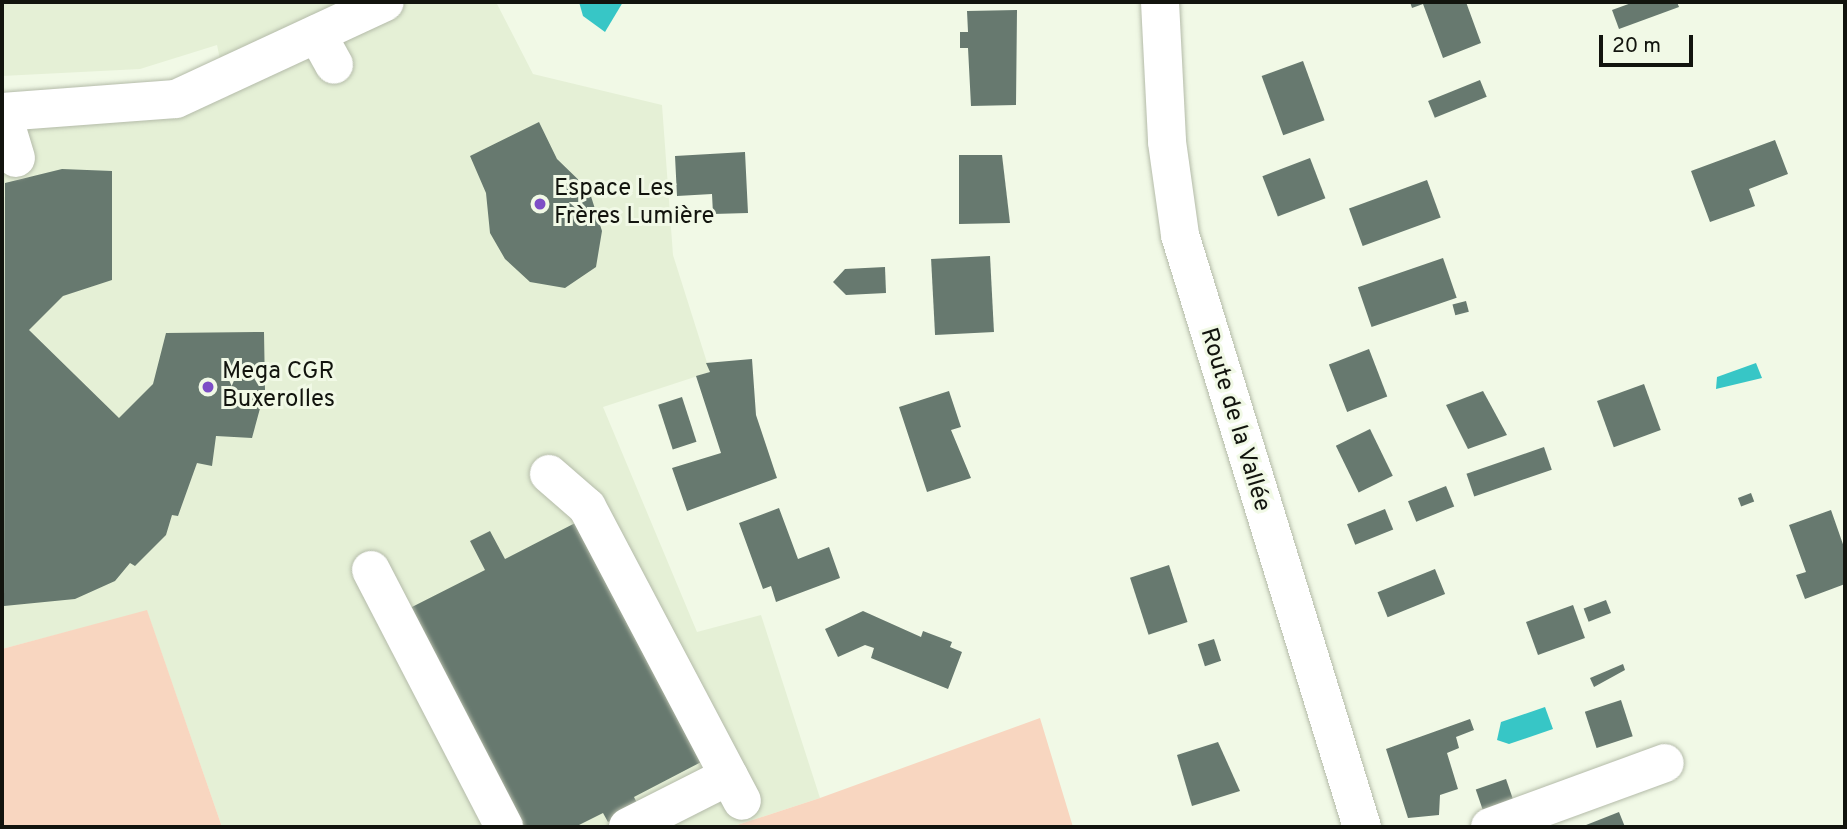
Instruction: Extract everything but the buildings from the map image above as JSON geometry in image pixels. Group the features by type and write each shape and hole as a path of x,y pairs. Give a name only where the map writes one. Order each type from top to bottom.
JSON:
{"street":[{"path":"16,158 2,112 109,123 326,50 385,2"},
{"name":"Route de la Vallée","path":"1160,2 1180,235 1362,827"},
{"path":"549,474 587,507 736,789 628,827"},
{"path":"371,570 504,827"},
{"path":"1490,827 1665,763"}],"shaded area":[{"path":"2,2 496,2 533,74 662,105 673,255 710,372 603,407 697,632 761,615 820,798 731,827 222,827 147,611 2,649 2,128 162,119 228,97 217,45 140,69 2,76"},
{"path":"147,610 222,827 2,827 2,649"},
{"path":"1040,718 1073,827 731,827 820,798"}],"water":[{"path":"579,2 623,2 605,32 583,16"},
{"path":"1756,363 1762,378 1716,389 1717,377"},
{"path":"1545,707 1553,729 1509,744 1497,740 1501,722"}],"place":[{"name":"Espace Les Frères Lumière","path":"540,204"},
{"name":"Mega CGR Buxerolles","path":"208,387"}]}
